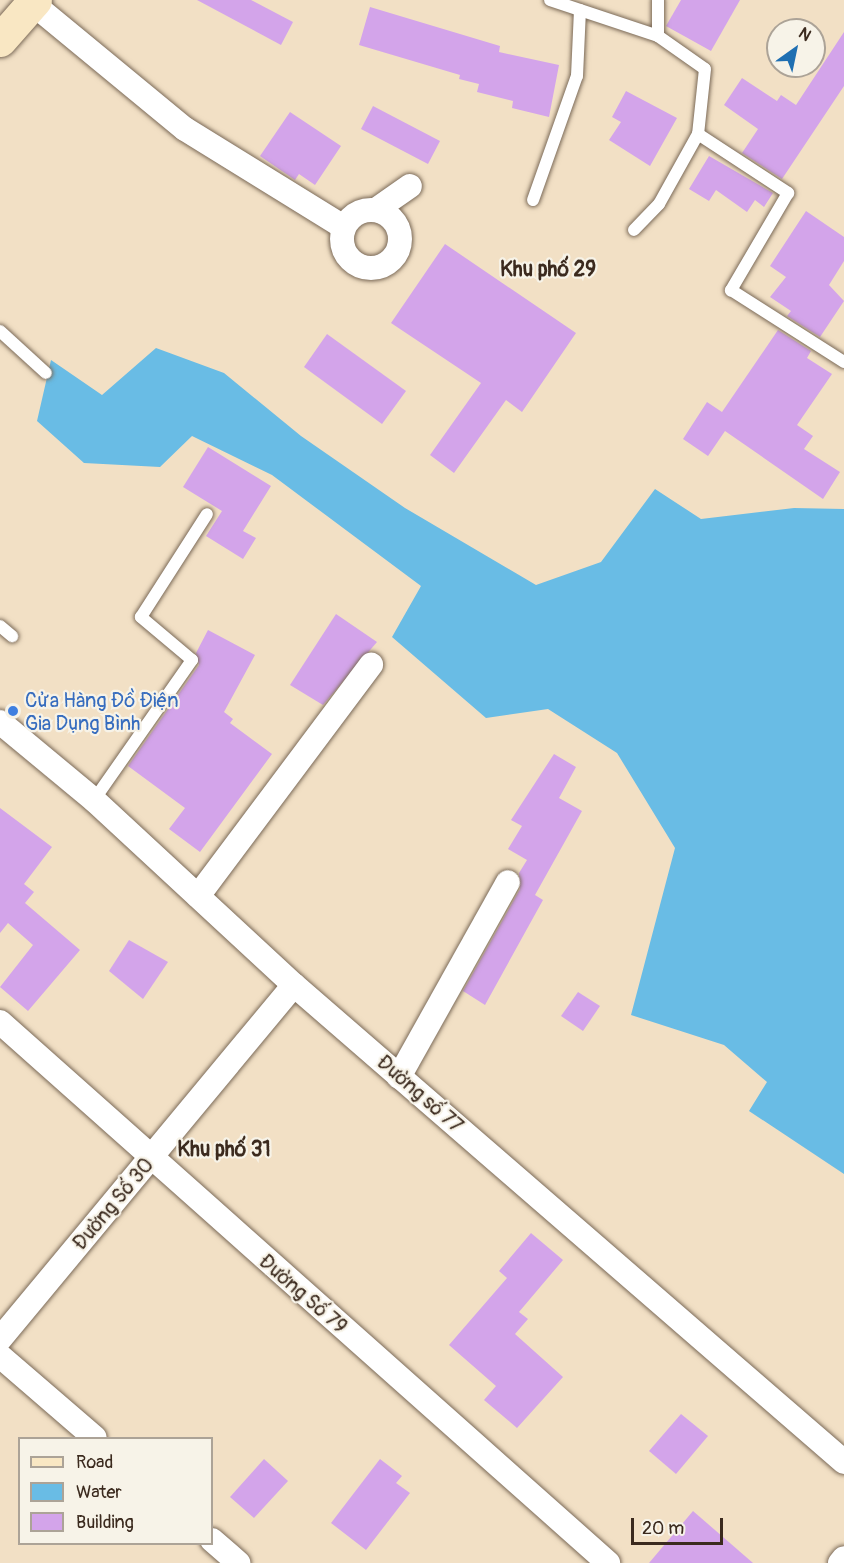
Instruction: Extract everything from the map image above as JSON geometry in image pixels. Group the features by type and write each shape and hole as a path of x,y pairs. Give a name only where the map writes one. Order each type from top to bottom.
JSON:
{"street":[{"path":"0,40 33,2 184,129 342,226"},
{"path":"377,209 397,223 400,248 385,266 360,268 342,250 342,226 357,211 377,209 411,186"},
{"path":"198,896 371,665"},
{"name":"Đường số 77","path":"1,721 94,800 294,986 844,1462"},
{"path":"399,1077 508,882"},
{"name":"Đường Số 30","path":"0,1340 294,986"},
{"name":"Đường Số 79","path":"0,1022 150,1159 608,1563"},
{"path":"0,1356 94,1437"},
{"path":"213,1541 238,1563"},
{"path":"840,1563 844,1558"}],"lane":[{"path":"550,0 658,36 705,69 698,134 658,204 634,230"},
{"path":"658,0 658,36"},
{"path":"533,200 577,76 580,10"},
{"path":"698,134 788,193 731,290 844,362"},
{"path":"0,331 46,374"},
{"path":"94,800 192,660 141,617 207,514"},
{"path":"0,626 12,636"}],"water":[{"path":"156,348 224,373 301,436 405,508 536,585 601,562 655,489 701,519 794,508 844,509 844,1174 749,1111 767,1082 724,1045 631,1015 675,848 617,753 548,709 486,718 392,637 421,586 272,475 192,436 160,467 84,463 37,421 51,360 102,395"}],"building":[{"path":"197,0 251,0 293,22 281,45"},
{"path":"681,0 740,0 711,51 666,26"},
{"path":"370,7 500,46 499,52 559,65 549,117 512,108 513,101 477,92 479,84 459,79 460,75 359,45"},
{"path":"844,32 844,86 782,179 742,153 758,129 724,105 742,78 777,101 781,95 796,105 814,78 826,78 826,59"},
{"path":"626,91 677,118 650,166 609,140 621,122 612,117"},
{"path":"373,106 440,141 428,164 361,129"},
{"path":"290,112 341,146 315,185 299,174 295,180 260,156"},
{"path":"709,156 773,193 764,207 755,200 747,212 716,190 709,201 689,189"},
{"path":"806,211 844,237 844,261 829,285 844,301 820,337 787,316 791,311 770,297 786,277 770,266"},
{"path":"445,244 576,333 522,412 506,400 454,473 430,455 481,383 391,323"},
{"path":"778,330 811,351 807,358 832,374 797,425 813,436 804,449 840,472 823,499 725,431 708,456 683,439 707,402 722,412"},
{"path":"327,334 406,391 382,424 304,367"},
{"path":"208,447 271,486 243,531 256,538 243,559 206,536 222,511 183,487"},
{"path":"336,614 377,642 323,705 290,685"},
{"path":"208,630 255,655 224,712 233,719 230,723 272,754 200,852 169,829 185,808 128,766 199,665 196,653"},
{"path":"554,754 576,767 559,798 582,811 535,895 543,900 485,1005 463,991 520,889 519,873 527,860 508,849 522,826 511,820"},
{"path":"0,808 52,847 24,884 34,892 25,903 80,950 28,1011 0,987 33,945 8,923 0,933"},
{"path":"129,940 168,962 143,999 109,971"},
{"path":"578,992 600,1006 583,1031 561,1016"},
{"path":"531,1233 563,1260 519,1312 528,1319 515,1334 563,1377 517,1428 484,1400 496,1386 449,1345 507,1278 499,1271"},
{"path":"681,1414 708,1436 676,1474 649,1451"},
{"path":"264,1459 288,1481 254,1518 230,1497"},
{"path":"380,1459 402,1476 396,1483 410,1493 366,1550 331,1523"},
{"path":"693,1511 753,1563 649,1563"}],"place":[{"name":"Cửa Hàng Đồ Điện Gia Dụng Bình","path":"13,711"}],"district":[{"name":"Khu phố 29","path":"548,270"},
{"name":"Khu phố 31","path":"224,1150"}]}
